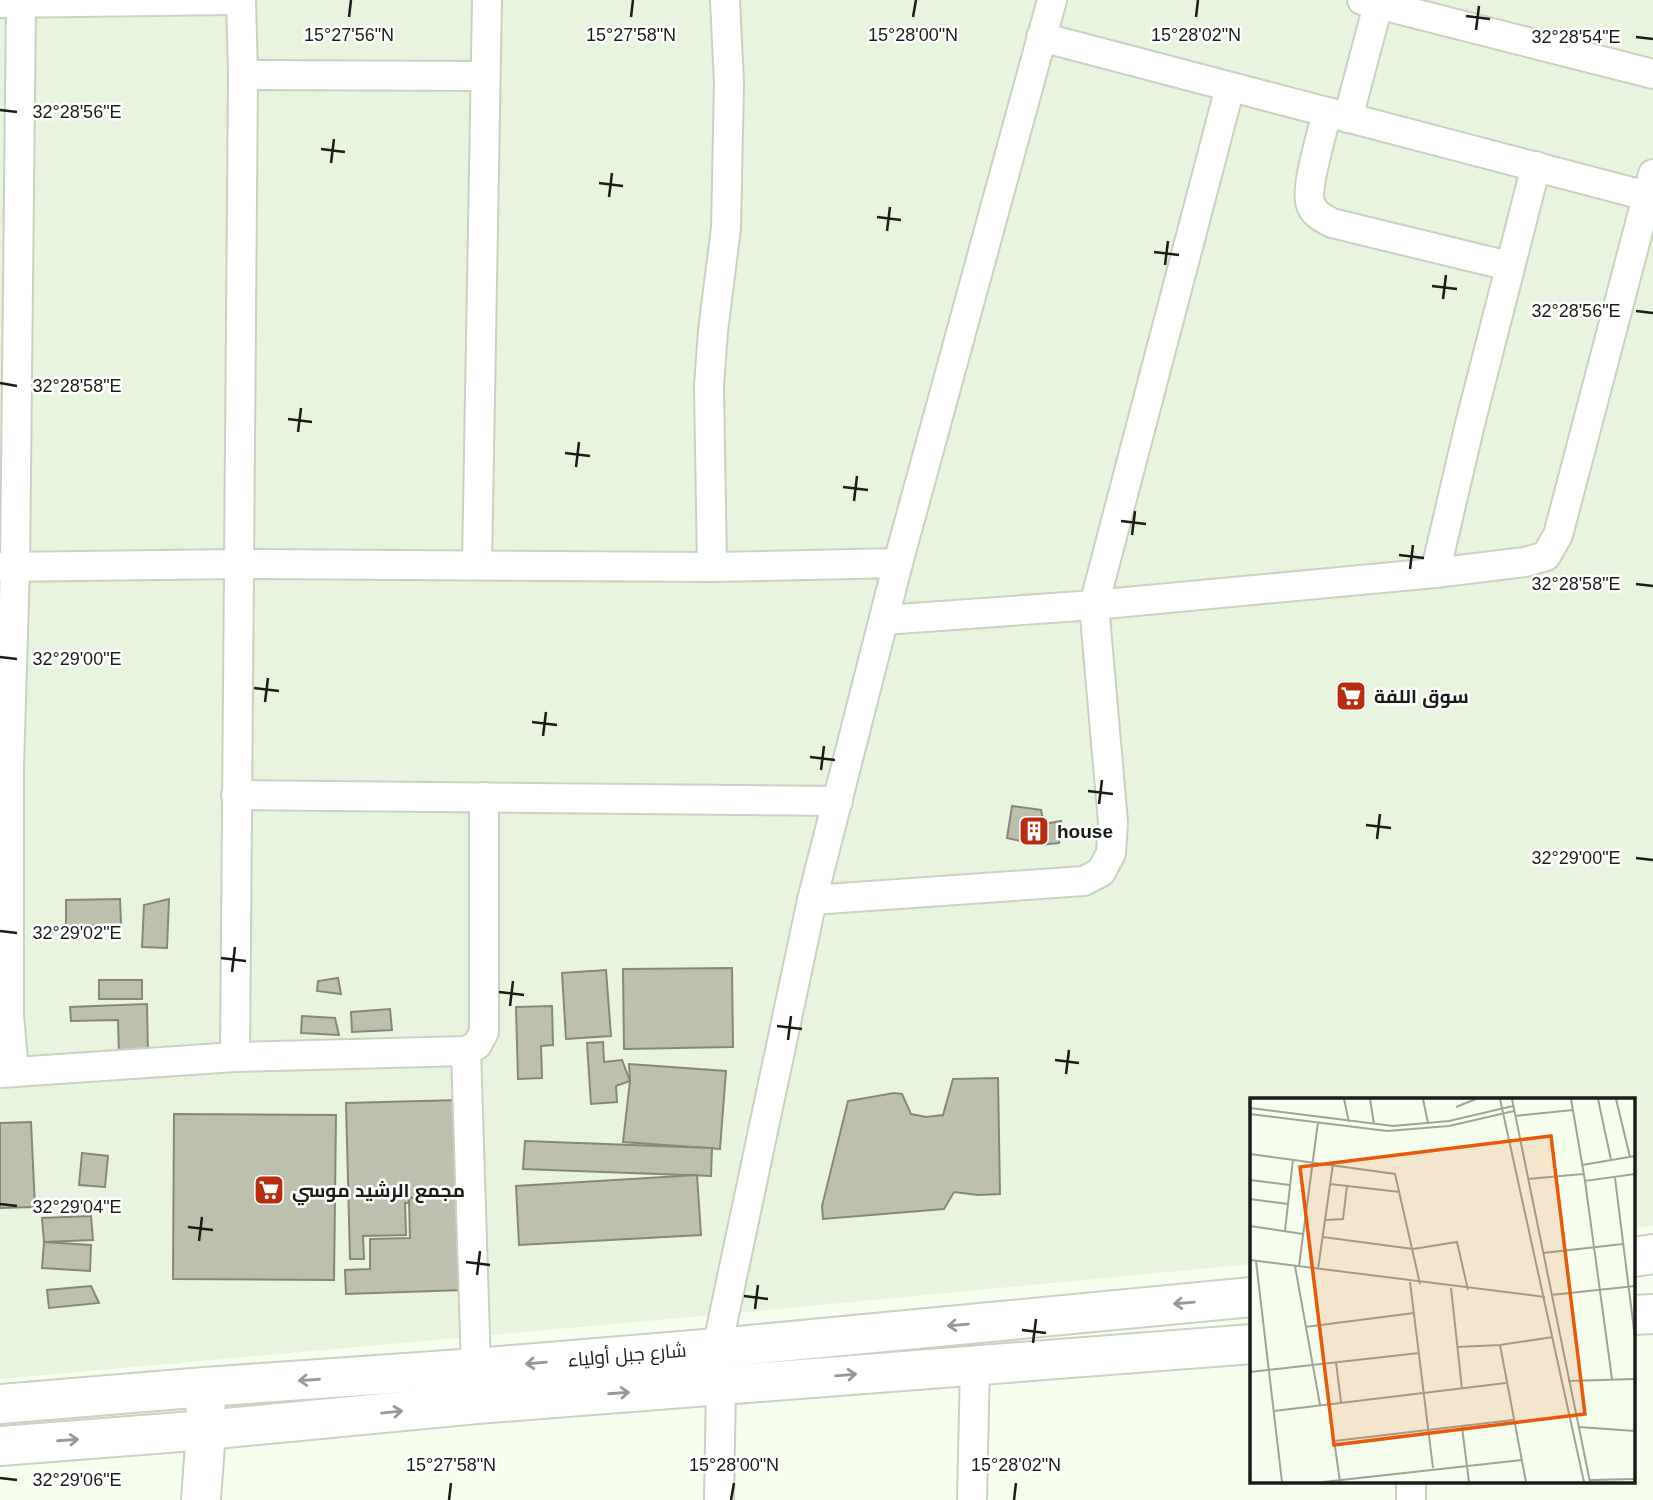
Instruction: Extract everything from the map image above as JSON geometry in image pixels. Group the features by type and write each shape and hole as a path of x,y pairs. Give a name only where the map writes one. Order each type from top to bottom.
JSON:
{"main road":[{"name":"شارع جبل أولياء","path":"0,1404 717,1348 1250,1297"},
{"name":"شارع جبل أولياء","path":"0,1446 206,1430 477,1404 1250,1343"},
{"path":"201,1500 206,1430 205,1387"}],"street":[{"path":"234,0 10,2 5,767 9,1015 7,1072 235,1057 466,1051 477,1045 484,1032 484,797"},
{"path":"235,1057 243,75 241,0"},
{"path":"477,565 487,0"},
{"path":"712,567 709,386 726,228 729,83 725,0"},
{"path":"717,1348 812,900 898,563 1052,0"},
{"path":"1509,266 1332,223 1318,216 1309,203 1310,181 1337,115 1370,2 1653,74"},
{"path":"884,620 1094,605 1525,562 1546,556 1558,536 1650,185 1536,166 1041,37"},
{"path":"243,75 485,76"},
{"path":"812,900 1084,881 1101,872 1111,853 1113,822 1094,605 1230,87"},
{"path":"1435,573 1509,266 1536,166"},
{"path":"7,567 240,564 712,567 898,563"},
{"path":"236,795 838,801"},
{"path":"466,1051 476,1368"},
{"path":"972,1500 975,1365"},
{"path":"719,1500 721,1385"},
{"path":"1411,1482 1411,1500"}],"shaded area":[{"path":"0,0 1653,0 1653,1226 1636,1228 1636,1098 1250,1098 1250,1264 0,1379"}],"building":[{"name":"house","path":"1012,806 1041,810 1044,824 1061,821 1059,843 1038,845 1007,838"},
{"path":"120,899 121,925 66,926 66,900"},
{"path":"169,899 167,948 142,947 144,905"},
{"path":"732,968 733,1047 624,1049 623,969"},
{"path":"606,970 611,1036 566,1039 562,973"},
{"path":"338,978 341,994 317,991 318,981"},
{"path":"99,980 142,980 142,999 99,999"},
{"path":"147,1004 148,1056 119,1057 118,1020 71,1021 70,1007"},
{"path":"552,1006 553,1045 541,1046 542,1078 518,1079 516,1007"},
{"path":"390,1009 392,1030 352,1032 351,1012"},
{"path":"302,1016 335,1018 339,1035 301,1033"},
{"path":"603,1042 604,1062 622,1060 630,1081 616,1086 617,1102 591,1104 587,1043"},
{"path":"629,1064 726,1071 720,1149 623,1142 630,1081"},
{"path":"998,1078 1000,1194 954,1192 944,1209 823,1219 822,1206 848,1101 902,1094 911,1114 926,1117 943,1115 953,1079"},
{"path":"459,1100 461,1201 405,1203 406,1235 363,1236 364,1259 350,1259 346,1103"},
{"path":"174,1114 336,1115 334,1280 173,1279"},
{"path":"31,1122 35,1207 0,1208 0,1123"},
{"path":"525,1141 712,1148 711,1176 523,1169"},
{"path":"82,1153 108,1156 105,1187 79,1185"},
{"path":"697,1175 701,1235 519,1245 516,1186"},
{"path":"460,1197 463,1290 346,1294 345,1270 370,1269 370,1239 410,1238 409,1198"},
{"path":"91,1216 93,1240 44,1242 42,1218"},
{"path":"44,1242 91,1245 90,1271 42,1268"},
{"path":"91,1286 99,1303 49,1308 47,1290"}],"place":[{"name":"سوق اللفة","path":"1351,696"},
{"name":"house","path":"1034,831"},
{"name":"مجمع الرشيد موسي","path":"269,1190"}]}
